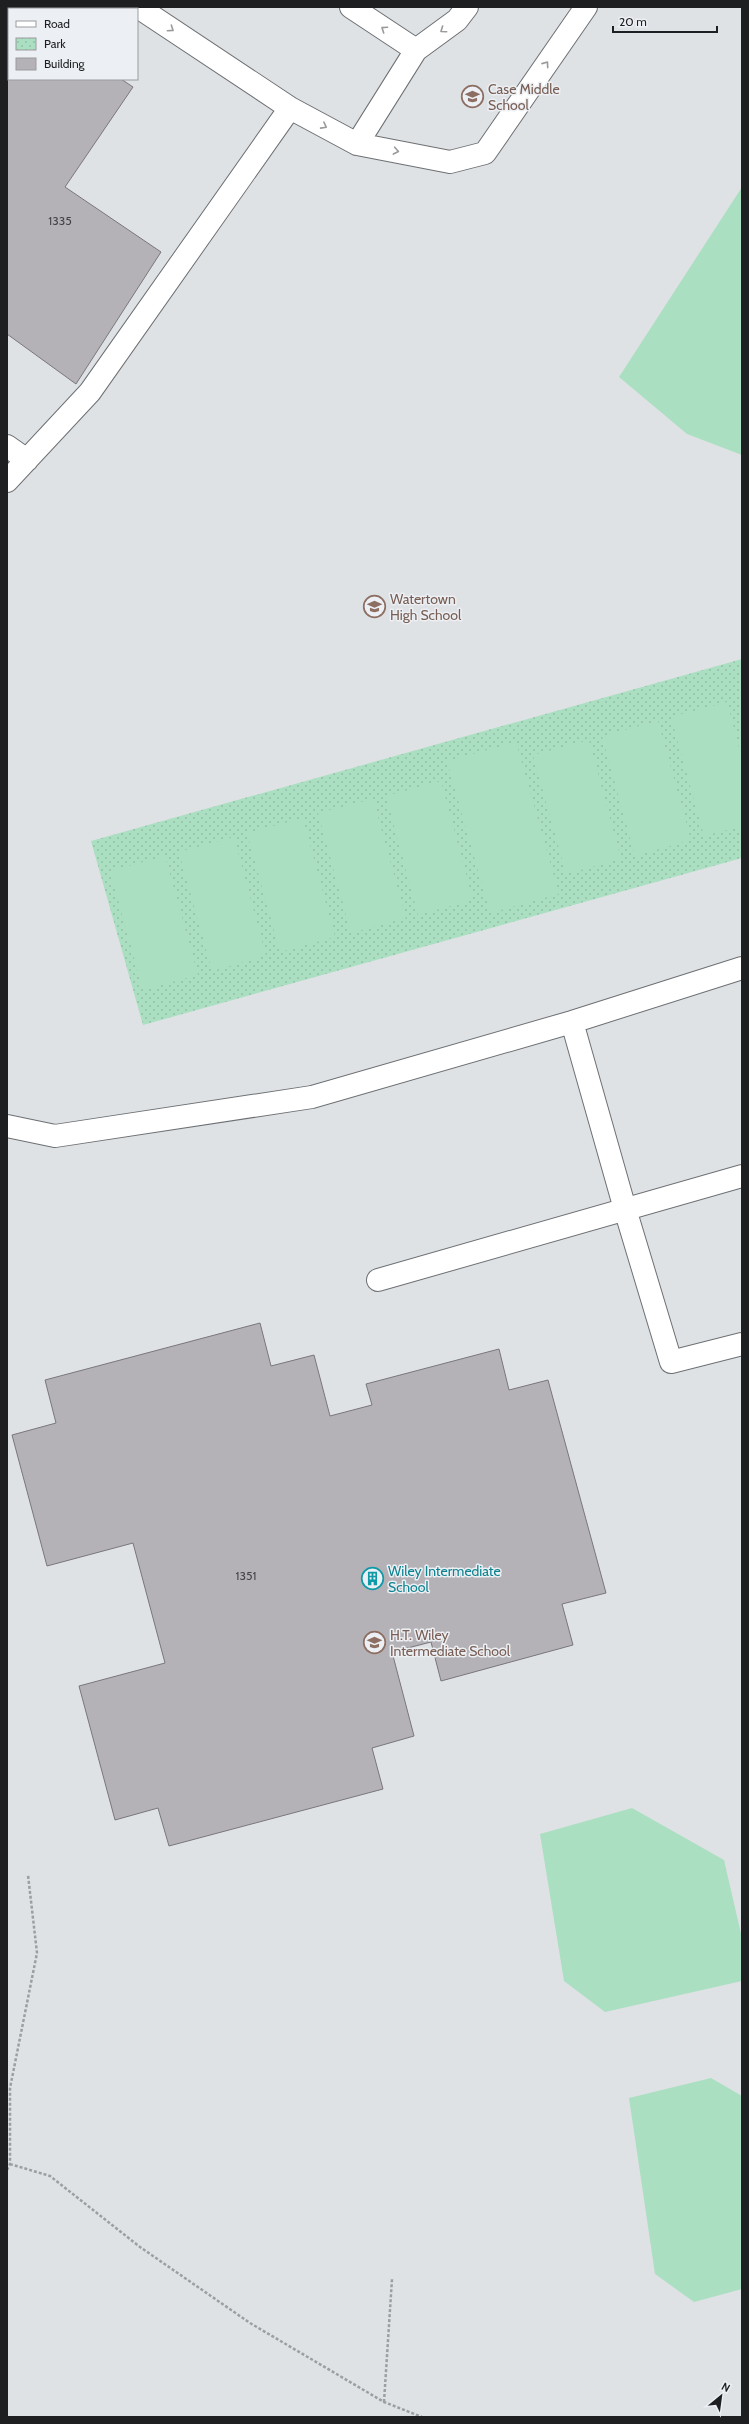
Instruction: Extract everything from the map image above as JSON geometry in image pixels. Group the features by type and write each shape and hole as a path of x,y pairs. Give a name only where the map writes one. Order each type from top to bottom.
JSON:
{"lane":[{"path":"138,7 290,108 357,144 450,162 485,153 586,7"},
{"path":"351,7 416,50"},
{"path":"357,144 416,50 458,20 467,7"},
{"path":"7,481 90,392 290,108"},
{"path":"7,446 27,460"},
{"path":"7,1126 55,1136 312,1097 572,1022 742,968"},
{"path":"572,1022 625,1209 671,1362 742,1344"},
{"path":"378,1280 742,1176"}],"path":[{"path":"7,2170 10,2164 10,2088 37,1953 28,1875"},
{"path":"10,2164 50,2176 140,2247 250,2323 384,2402 422,2417"},
{"path":"384,2402 392,2279"}],"green space":[{"path":"742,187 742,455 687,434 619,377"},
{"path":"742,659 742,858 143,1025 91,841"},
{"path":"727,702 742,759 742,826 704,836 671,717"},
{"path":"658,721 691,840 635,856 602,736"},
{"path":"589,740 621,859 566,874 533,755"},
{"path":"516,742 559,894 490,913 447,761"},
{"path":"441,781 473,900 418,915 386,796"},
{"path":"373,799 406,918 351,933 318,813"},
{"path":"303,818 335,937 280,952 247,833"},
{"path":"234,837 266,956 212,971 179,852"},
{"path":"165,856 198,975 143,990 110,871"},
{"path":"632,1808 724,1860 742,1938 742,1981 605,2012 564,1981 540,1834"},
{"path":"711,2078 742,2096 742,2289 694,2302 655,2274 629,2098"}],"building":[{"path":"7,7 11,8 8,8 8,80 122,80 133,87 65,187 161,252 76,384 7,334"},
{"name":"Wiley Intermediate School","path":"260,1323 271,1366 314,1355 330,1416 372,1405 366,1384 499,1349 509,1390 548,1380 606,1593 562,1604 573,1645 441,1681 431,1642 392,1652 414,1736 372,1748 383,1789 169,1846 158,1808 115,1820 79,1686 165,1663 133,1543 47,1566 12,1435 56,1423 45,1380"}],"place":[{"name":"Case Middle School","path":"473,97"},
{"name":"Watertown High School","path":"374,607"},
{"name":"Wiley Intermediate School","path":"372,1579"},
{"name":"H.T. Wiley Intermediate School","path":"374,1643"}]}
